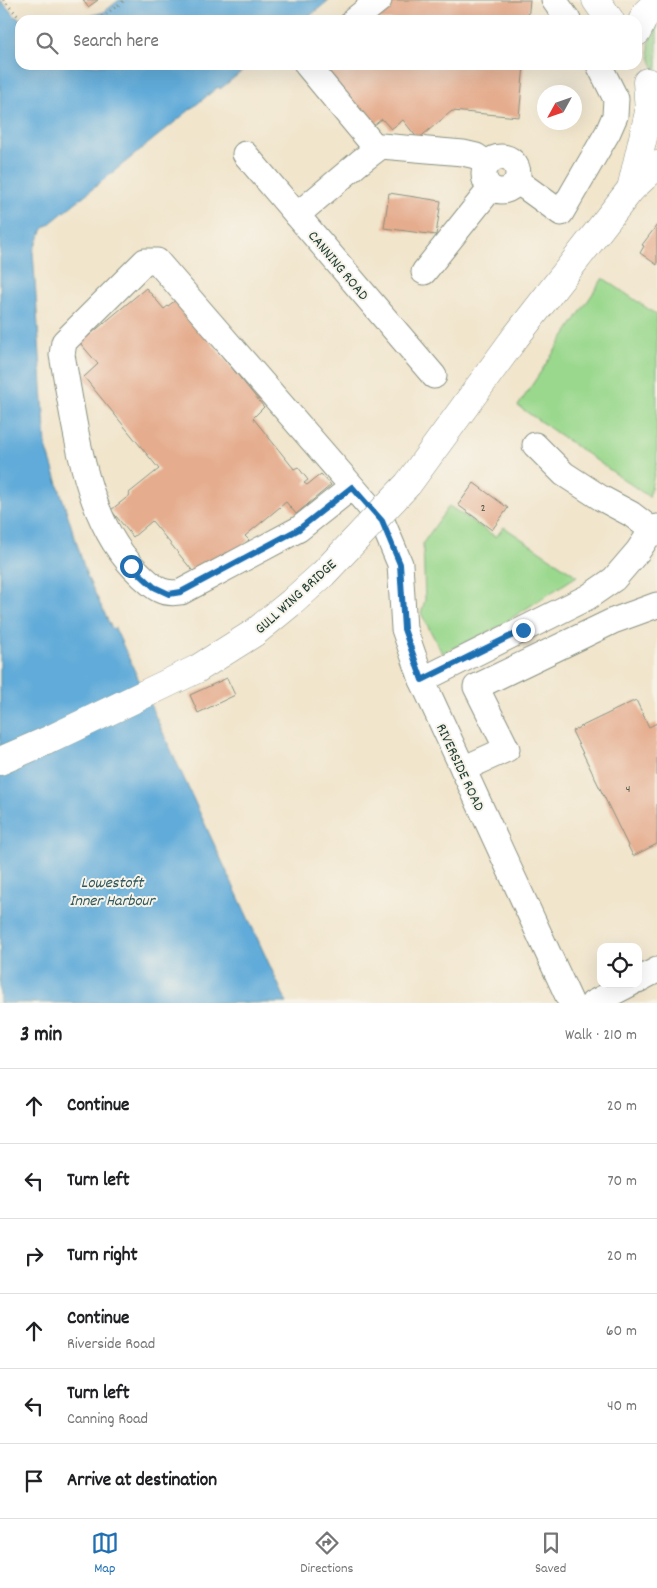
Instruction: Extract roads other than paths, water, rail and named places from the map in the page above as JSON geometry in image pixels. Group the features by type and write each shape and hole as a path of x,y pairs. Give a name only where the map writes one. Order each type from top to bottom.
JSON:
{"highway":[{"path":"596,0 606,15"},
{"path":"642,21 646,12 657,2"},
{"path":"631,189 648,112 647,78"},
{"name":"GULL WING BRIDGE","path":"0,761 53,738 197,669 262,627 323,574 408,484 514,339 631,189 657,165"}],"street":[{"path":"360,15 379,0"},
{"path":"554,0 564,15"},
{"path":"311,70 376,148"},
{"path":"424,272 490,176 494,159 506,158 516,166 518,172 517,181 561,214 608,132 615,116 616,99 602,70"},
{"path":"297,216 376,148 381,146 463,153 476,156 490,176"},
{"name":"CANNING ROAD","path":"245,154 434,376"},
{"name":"RIVERSIDE ROAD","path":"352,487 299,529 181,592 169,594 154,587 131,566 114,542 93,498 80,451 62,355 64,342 145,261 157,261 382,521 400,564 404,629 422,680 571,1003"},
{"path":"422,680 588,596 614,578 655,530 632,514 601,498 564,474 534,445"},
{"path":"463,769 507,749 476,687 612,621 657,605"},
{"path":"642,978 657,970"},
{"path":"593,1003 622,988"}],"water":[{"name":"Lowestoft Inner Harbour","path":"0,0 15,16 15,70 244,70 220,89 218,87 43,229 33,251 46,446 87,576 112,629 115,628 287,1003 0,1003"},
{"path":"119,0 329,0 311,15 93,15 104,12"}]}
